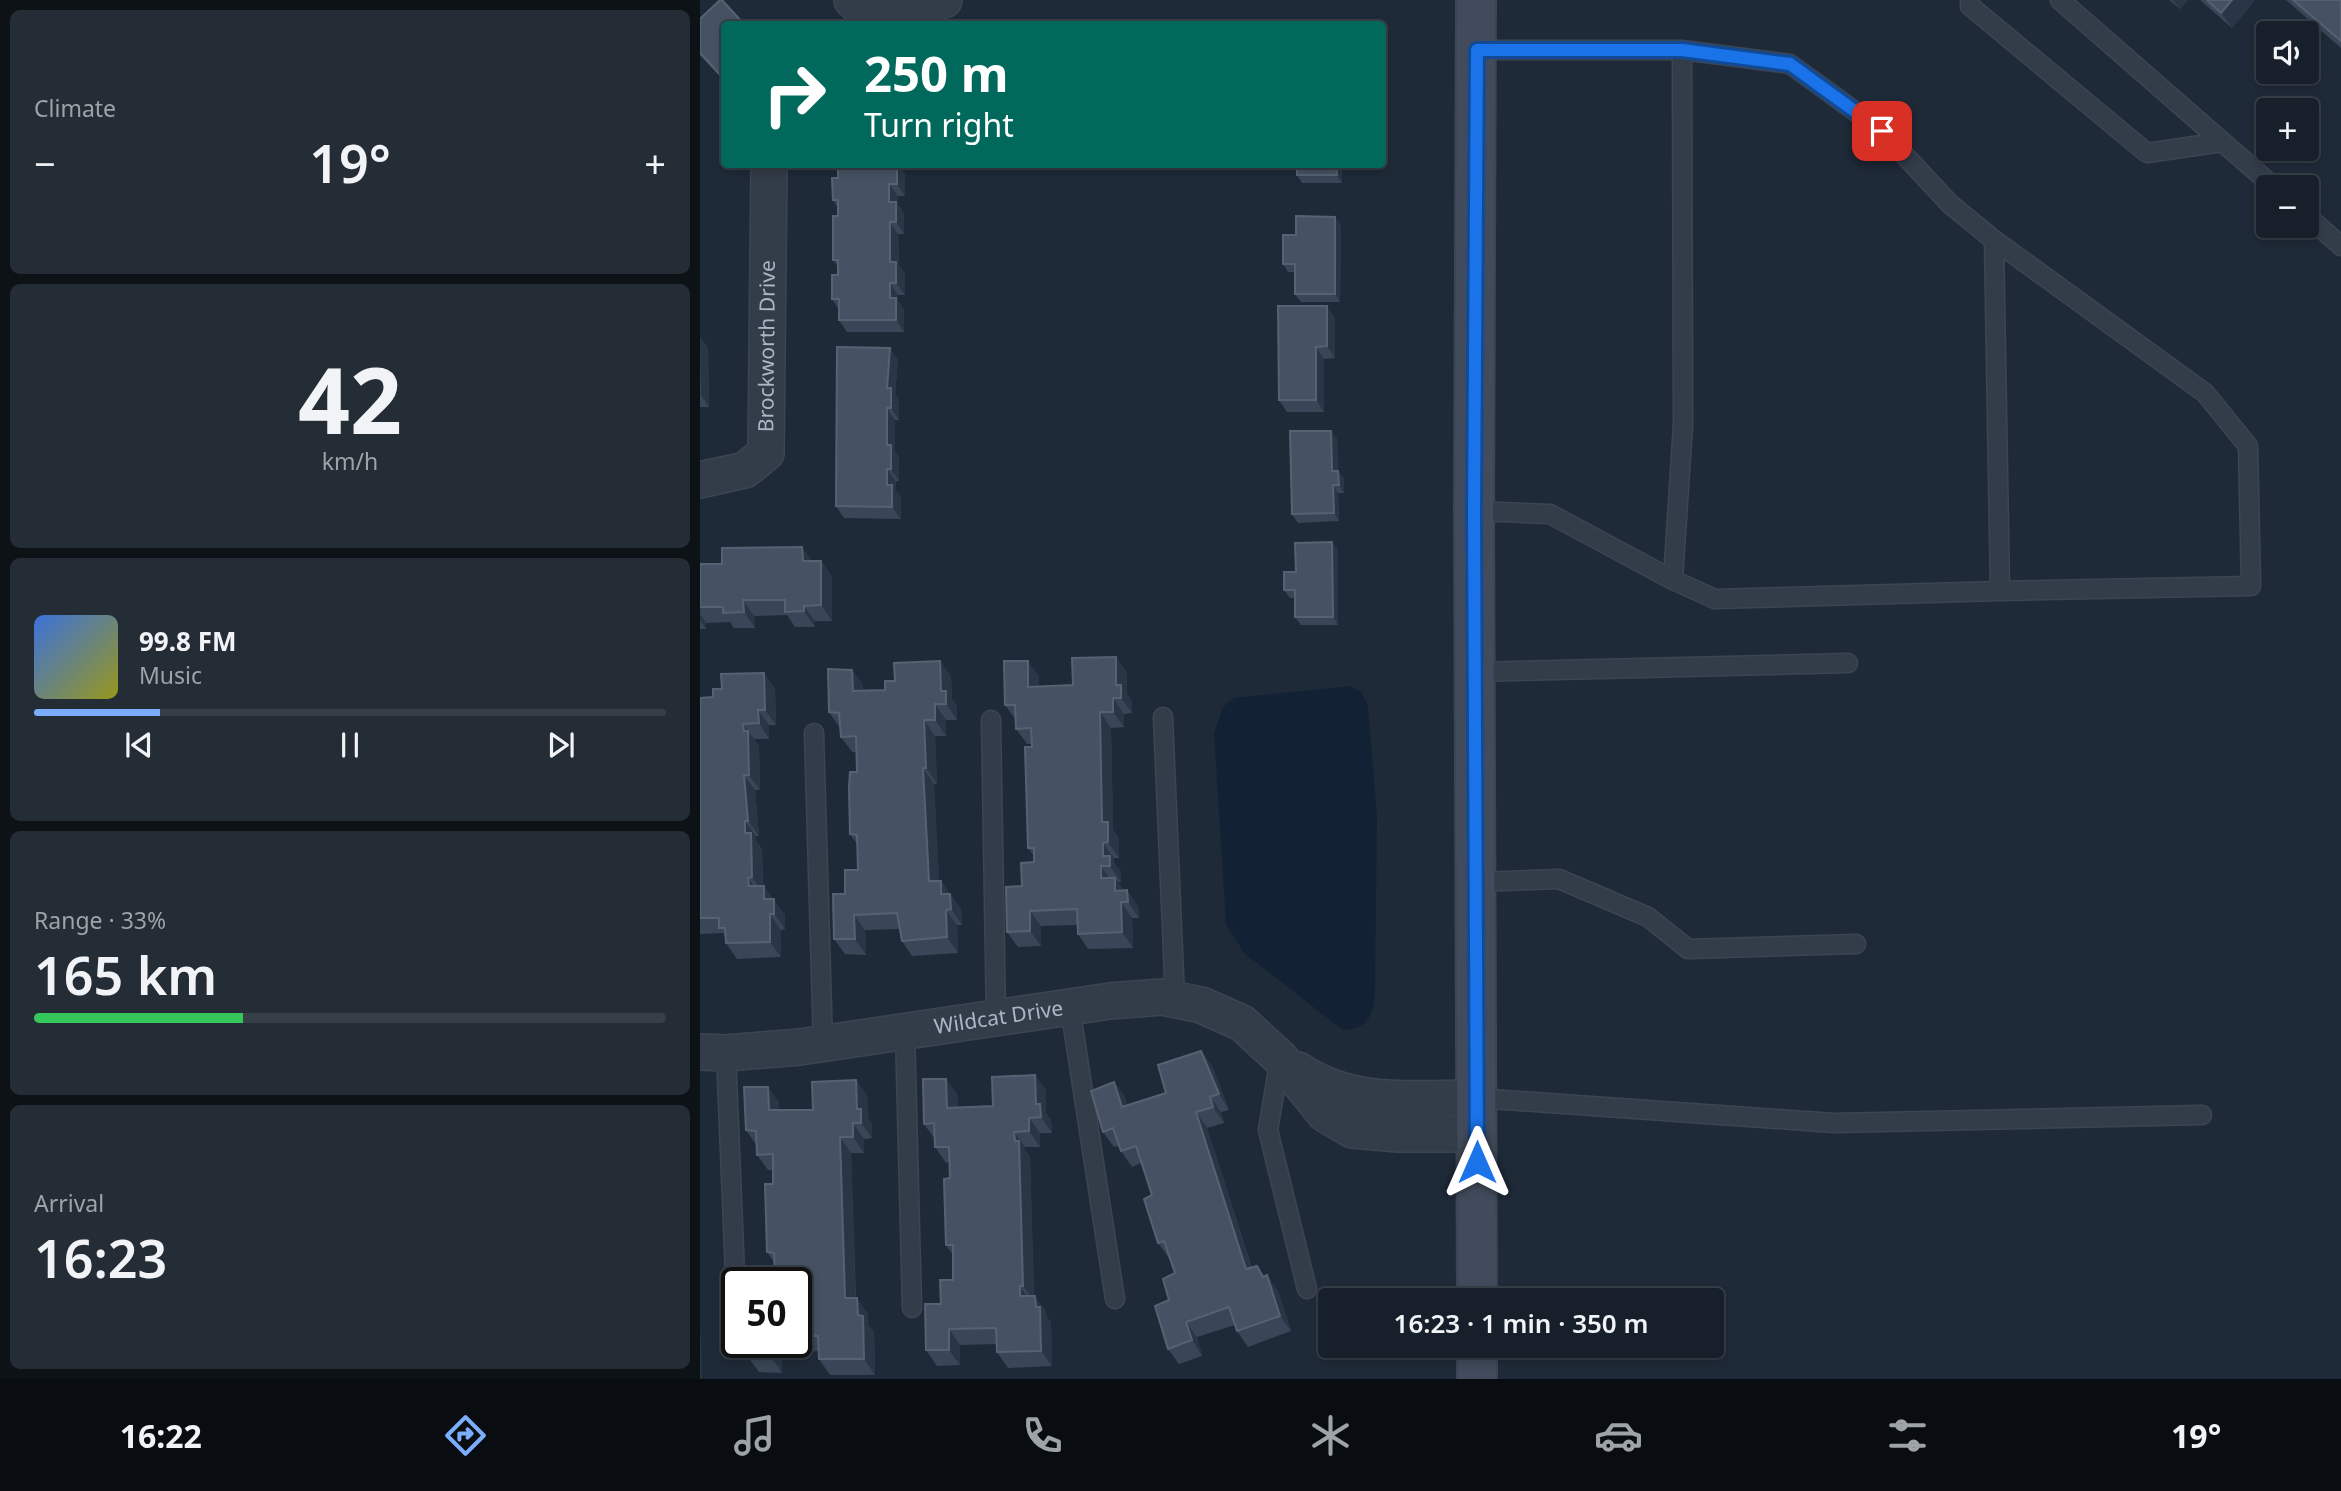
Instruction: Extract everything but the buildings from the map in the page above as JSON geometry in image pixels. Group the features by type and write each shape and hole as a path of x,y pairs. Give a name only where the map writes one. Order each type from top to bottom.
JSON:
{"main road":[{"path":"1476,0 1474,511 1477,1288"},
{"path":"1478,1358 1478,1379"}],"street":[{"path":"867,14 944,0"},
{"name":"Brockworth Drive","path":"700,480 745,470 766,453 769,168"},
{"name":"Wildcat Drive","path":"713,1052 823,1044 1110,1001 1175,999 1220,1012 1242,1023 1280,1058 1321,1086 1367,1097 1477,1116"}],"lane":[{"path":"1970,0 1970,6 2147,153 2222,142"},
{"path":"2060,0 2260,175"},
{"path":"1474,511 1550,514 1673,580 1715,598 2251,586 2248,446 2205,393 1994,240 1950,204 1882,131 1790,64 1682,50 1477,50"},
{"path":"1673,580 1683,425 1682,50"},
{"path":"2319,227 2341,246"},
{"path":"1994,240 2000,591"},
{"path":"1475,671 1848,663"},
{"path":"1163,718 1175,999"},
{"path":"990,720 996,1018"},
{"path":"814,733 823,1044"},
{"path":"1476,882 1559,879 1648,917 1688,949 1856,944"},
{"path":"1070,1007 1115,1299"},
{"path":"905,1031 912,1308"},
{"path":"713,1052 733,1267"},
{"path":"1280,1058 1268,1130 1307,1289"},
{"path":"1477,1116 1834,1123 2202,1115"}],"water":[{"path":"1351,686 1362,693 1368,706 1377,816 1375,991 1374,1006 1364,1023 1359,1027 1343,1030 1244,953 1226,924 1214,733 1223,707 1234,698"}],"route":[{"path":"1477,1162 1474,511 1477,50 1682,50 1790,64 1882,131"}]}
